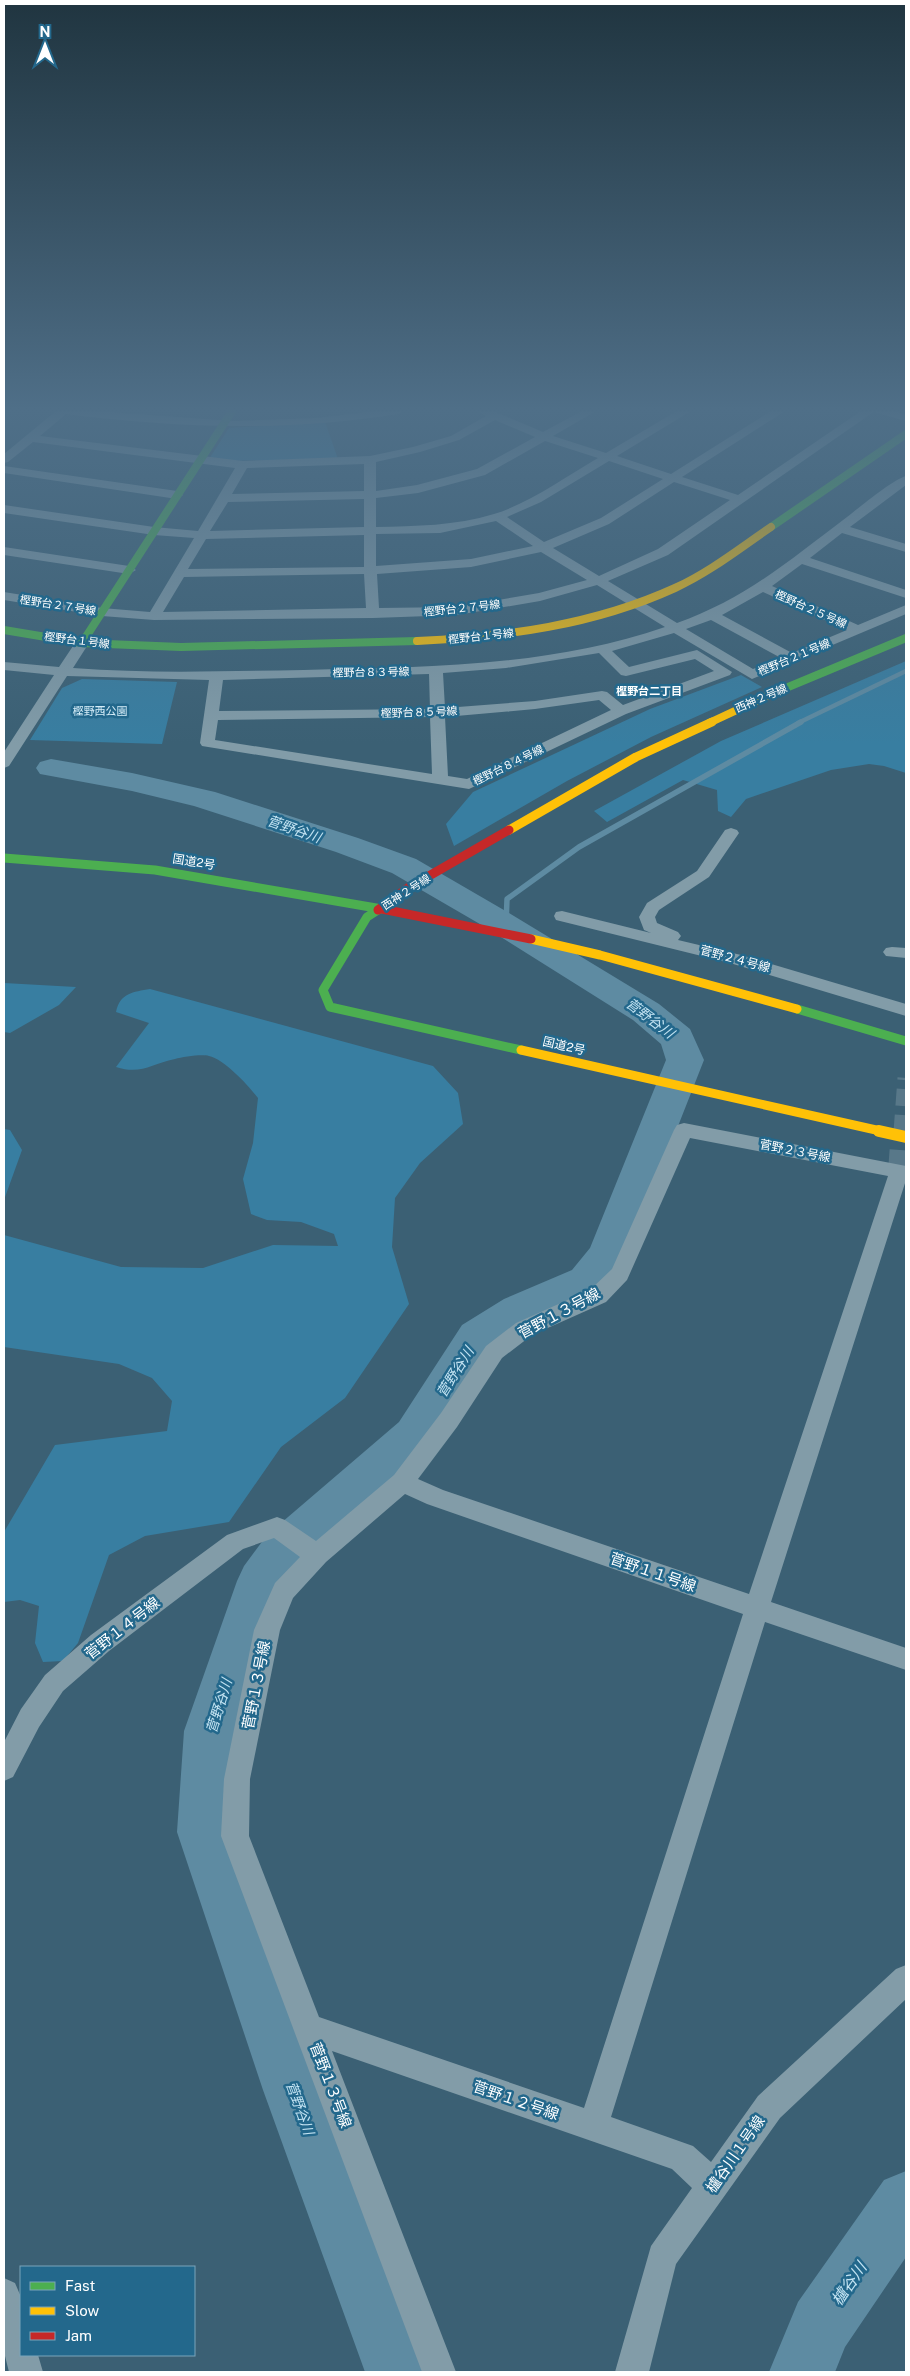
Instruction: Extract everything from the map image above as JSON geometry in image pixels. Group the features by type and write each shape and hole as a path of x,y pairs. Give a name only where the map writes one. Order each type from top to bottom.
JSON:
{"main road":[{"path":"82,643 160,522"},
{"name":"樫野台１号線","path":"4,630 82,643 181,647 435,641 500,636 557,626 637,604 707,571 778,522"},
{"name":"西神２号線","path":"378,910 408,888 636,757 744,704 906,638"},
{"name":"西神２号線","path":"740,722 767,709"},
{"name":"国道2号","path":"4,858 156,870 269,888 378,910 440,920 600,955 906,1040"},
{"name":"西神２号線","path":"378,910 406,902"},
{"name":"国道2号","path":"378,910 367,917 323,990 325,999 330,1007 906,1137"}],"street":[{"path":"92,522 154,531 200,535 440,529 472,522"},
{"path":"154,616 209,522"},
{"path":"370,522 370,570 373,614"},
{"name":"樫野台２１号線","path":"506,522 543,548 752,675 906,609"},
{"path":"178,573 370,570 481,563 543,548 603,522"},
{"name":"樫野台２７号線","path":"4,596 102,612 154,616 373,614 457,611 540,598 598,582 663,552 706,522"},
{"name":"樫野台８３号線","path":"4,666 63,674 119,676 217,676 436,671 512,665 603,650 711,615 762,587 848,522"},
{"path":"840,528 906,548"},
{"path":"4,551 129,570"},
{"path":"800,558 906,594"},
{"name":"樫野台２５号線","path":"762,587 859,630"},
{"path":"711,615 792,658"},
{"path":"4,763 82,643"},
{"name":"樫野台８４号線","path":"217,676 207,743 469,784 621,710 725,672 697,654 626,672 603,650"},
{"path":"436,671 440,780"},
{"name":"樫野台８５号線","path":"211,716 438,713 535,705 602,695 621,710"},
{"path":"708,952 650,926 647,917 653,907 703,874 731,833"},
{"name":"菅野２４号線","path":"562,916 708,952 906,1010"},
{"name":"菅野２３号線","path":"684,1130 902,1172"},
{"name":"菅野１３号線","path":"439,2372 235,1836 237,1779 267,1630 284,1591 317,1555 402,1482 449,1420 494,1352 524,1329 598,1296 620,1274 684,1130"},
{"path":"593,2126 757,1608 902,1172"},
{"name":"菅野１１号線","path":"402,1482 434,1497 906,1659"},
{"name":"菅野１４号線","path":"4,1768 30,1718 54,1682 100,1643 235,1542 277,1527 317,1555"},
{"name":"櫨谷川１号線","path":"632,2372 662,2257 769,2107 906,1979"},
{"name":"菅野１２号線","path":"310,2029 682,2157 713,2186"},
{"path":"4,2294 20,2351"},
{"path":"21,2356 26,2372"}],"green space":[{"path":"906,661 906,773 884,766 869,764 831,770 746,799 731,817 718,811 717,790 683,780 607,822 594,811 721,741"},
{"path":"741,675 762,687 651,737 567,781 454,846 446,824 473,792 650,709"},
{"name":"樫野西公園","path":"82,679 177,682 162,744 30,740 62,688"},
{"path":"4,983 76,987 59,1005 10,1033 4,1032"},
{"path":"150,989 433,1066 458,1093 463,1124 420,1163 395,1198 392,1247 409,1304 345,1398 281,1447 229,1522 145,1536 109,1555 78,1643 63,1661 43,1662 35,1643 39,1606 20,1600 4,1602 4,1532 55,1445 167,1431 172,1401 152,1378 119,1364 4,1347 4,1235 121,1267 203,1268 273,1245 338,1246 334,1234 301,1222 267,1220 251,1214 243,1179 253,1143 258,1098 229,1067 215,1058 201,1055 178,1058 146,1068 132,1070 116,1067 149,1023 116,1012 118,1006 128,994"},
{"path":"4,1129 10,1130 22,1150 4,1200"}],"waterway":[{"path":"798,723 906,671"},
{"path":"506,926 507,899 579,847 801,722"},
{"name":"菅野谷川","path":"51,768 132,782 204,799 347,845 404,866 497,920 646,1012 677,1038 685,1060 608,1255 587,1281 519,1311 477,1337 415,1435 284,1550 261,1581 210,1731 204,1832 293,2090 398,2372"},
{"name":"櫨谷川","path":"802,2372 821,2325 906,2202"}],"tunnel":[{"path":"902,1132 906,1078"},
{"path":"899,1172 902,1131"}],"traffic: fast":[{"path":"82,643 160,522"},
{"path":"771,527 778,522"},
{"path":"4,630 82,643 181,647 417,641"},
{"path":"769,695 906,638"},
{"path":"4,858 155,870 382,909"},
{"path":"378,910 367,917 323,990 330,1007 521,1050"},
{"path":"797,1009 906,1041"}],"traffic: slow":[{"path":"417,641 491,636 529,631 605,614 641,602 676,587 724,560 771,527"},
{"path":"509,830 636,757 769,695"},
{"path":"531,939 600,955 797,1009"},
{"path":"521,1050 906,1137"}],"traffic: jam":[{"path":"378,910 408,888 509,830"},
{"path":"382,909 531,939"}],"district":[{"name":"樫野台二丁目","path":"649,691"}]}
